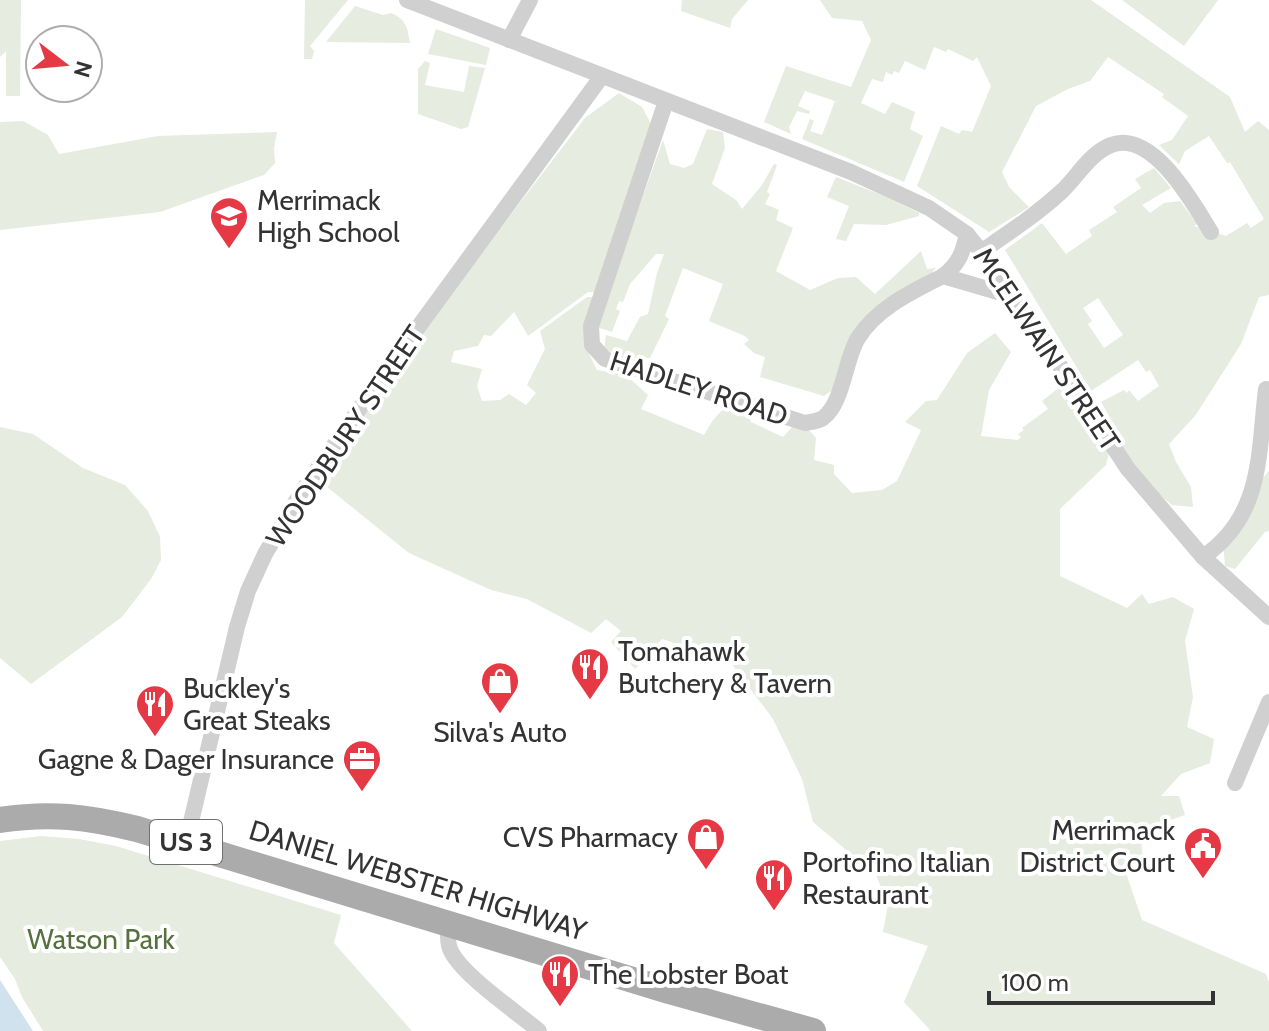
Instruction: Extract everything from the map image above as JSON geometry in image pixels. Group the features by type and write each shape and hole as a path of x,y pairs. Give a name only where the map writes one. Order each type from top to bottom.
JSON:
{"main road":[{"name":"DANIEL WEBSTER HIGHWAY","path":"0,820 30,815 90,818 186,843 813,1031"}],"street":[{"name":"MCELWAIN STREET","path":"407,0 906,196 967,234 1015,297 1128,469 1203,557 1269,617"},
{"path":"509,40 530,0"},
{"name":"WOODBURY STREET","path":"186,843 237,627 248,591 265,554 302,491 381,378 602,76"},
{"name":"HADLEY ROAD","path":"666,101 591,326 592,345 605,359 805,423 823,419 834,405 857,340 880,313 956,267 967,234"},
{"path":"982,251 1049,202 1085,164 1113,144 1130,144 1160,160 1183,187 1211,232"},
{"path":"943,276 1015,297"},
{"path":"1203,557 1235,528 1250,499 1266,389"},
{"path":"1235,783 1269,702"},
{"path":"448,924 448,946 454,956 539,1031"}],"green space":[{"path":"0,0 21,0 20,96 6,96 6,51 0,57"},
{"path":"305,0 348,0 310,46 314,51 312,59 304,59"},
{"path":"682,0 748,0 732,19 730,28 681,11"},
{"path":"820,0 1091,0 1230,97 1245,132 1258,121 1269,130 1269,295 1259,297 1241,344 1195,416 1169,444 1191,487 1193,507 1172,505 1128,469 1107,438 1116,428 1101,402 1124,390 1127,393 1129,390 1138,401 1159,386 1150,370 1146,372 1138,360 1091,391 1005,250 1042,223 1066,254 1092,236 1089,230 1117,212 1113,207 1141,188 1135,179 1154,168 1171,188 1142,205 1150,213 1164,203 1180,201 1197,224 1194,226 1226,236 1247,223 1251,228 1264,219 1230,162 1227,163 1209,136 1185,151 1179,164 1159,145 1172,140 1188,116 1162,97 1164,94 1108,57 1090,81 1036,106 1002,172 1009,187 1029,207 989,232 917,186 941,126 959,134 962,130 972,132 991,86 977,57 973,61 948,49 946,52 934,47 925,70 905,61 899,73 894,71 892,75 886,72 883,82 872,79 861,103 885,114 892,102 915,112 910,129 923,136 904,182 802,139 810,119 814,121 810,131 822,135 835,101 805,91 798,106 810,111 809,114 797,111 789,127 791,134 764,122 786,66 851,87 871,40 862,21 832,18","holes":["1098,298 1123,335 1104,348 1088,324 1092,321 1083,308"]},
{"path":"1122,0 1218,0 1184,46"},
{"path":"355,6 383,15 391,13 400,18 410,43 326,42"},
{"path":"436,29 490,48 486,65 428,54"},
{"path":"425,61 430,63 425,85 464,92 469,66 485,68 468,127 461,129 418,114 418,69"},
{"path":"619,93 642,107 655,131 602,293 588,292 528,336 514,312 491,336 484,335 478,346 454,351 451,362 482,369 477,386 482,401 500,400 509,394 526,405 536,393 527,385 545,349 540,331 587,297 594,297 584,344 597,370 626,375 648,395 641,409 704,435 726,406 749,412 751,422 783,437 793,426 809,430 816,438 814,460 834,465 834,474 852,493 882,490 897,481 921,430 905,422 926,401 937,400 967,353 995,333 1011,352 989,390 981,436 1018,440 1021,437 1018,434 1024,430 1022,428 1048,409 1042,401 1061,386 1068,400 1109,453 1106,465 1060,509 1060,576 1127,608 1142,594 1149,604 1173,597 1194,609 1185,641 1193,697 1187,727 1214,739 1210,763 1181,774 1161,796 1179,796 1185,815 1140,831 1143,860 1123,864 1142,920 1266,974 1269,982 1269,1031 931,1031 904,1002 928,946 883,932 888,904 876,875 813,822 802,779 773,719 731,663 662,639 635,669 611,642 621,631 606,619 591,633 527,599 491,590 409,553 322,483 384,380 585,118"},
{"path":"23,121 48,135 59,154 158,136 277,132 275,163 264,175 160,212 0,230 0,122"},
{"path":"707,129 723,132 725,148 712,184 736,200 742,209 774,164 777,165 765,204 779,210 776,220 793,228 776,271 810,290 838,278 856,277 875,294 921,251 927,269 936,268 925,281 876,311 834,389 824,396 760,377 765,357 744,344 749,340 745,336 709,321 723,284 683,268 665,316 669,319 650,358 634,358 604,350 606,335 627,341 640,317 648,314 664,254 656,254 630,284 623,302 619,301 616,309 620,311 612,332 596,327 663,140 670,164 684,168 693,164"},
{"path":"836,177 884,196 919,213 919,216 886,225 854,224 846,241 836,239 849,206 827,197"},
{"path":"0,427 33,434 83,468 125,485 148,511 160,537 161,560 151,579 122,617 31,684 0,658"},
{"path":"1269,471 1269,531 1235,569 1225,566 1223,542 1253,489"},
{"name":"Watson Park","path":"41,836 116,846 341,915 334,943 412,1031 43,1031 0,957 0,841"}],"water":[{"path":"0,980 33,1031 0,1031"}],"place":[{"name":"Merrimack High School","path":"229,250"},
{"name":"Tomahawk Butchery & Tavern","path":"590,701"},
{"name":"Silva's Auto","path":"500,715"},
{"name":"Buckley's Great Steaks","path":"155,738"},
{"name":"Gagne & Dager Insurance","path":"362,793"},
{"name":"CVS Pharmacy","path":"706,871"},
{"name":"Merrimack District Court","path":"1203,880"},
{"name":"Portofino Italian Restaurant","path":"774,912"},
{"name":"The Lobster Boat","path":"560,1008"}]}
